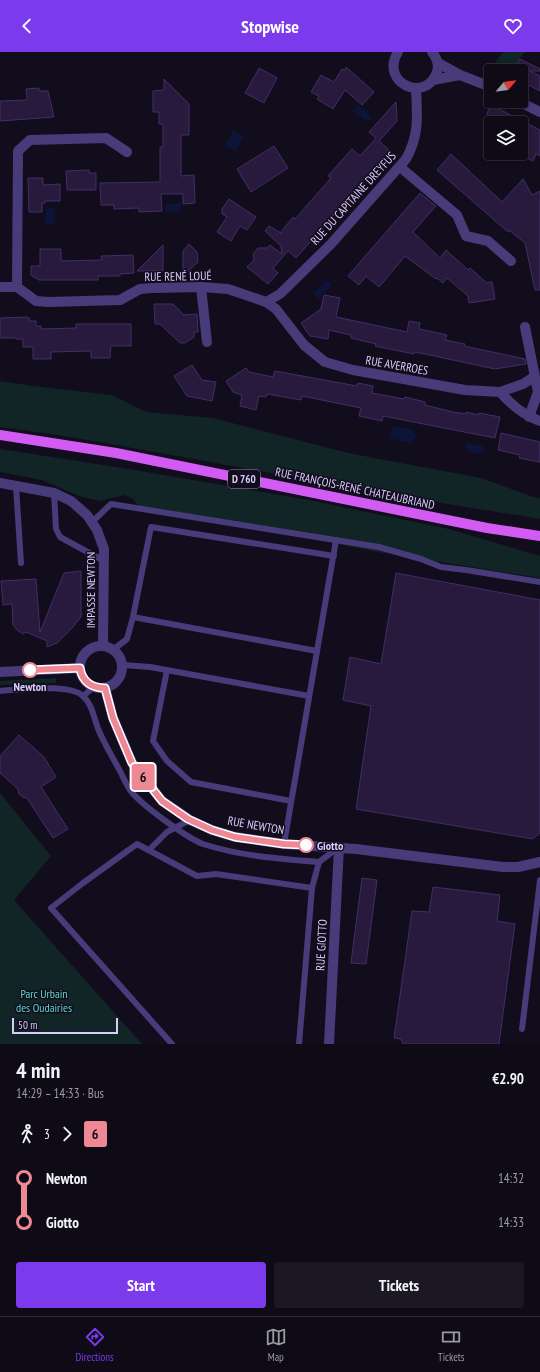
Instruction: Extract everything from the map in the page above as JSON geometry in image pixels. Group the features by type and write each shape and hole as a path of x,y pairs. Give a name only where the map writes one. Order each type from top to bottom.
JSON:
{"main road":[{"name":"RUE FRANÇOIS-RENÉ CHATEAUBRIAND","path":"0,435 116,453 487,528 540,536"},
{"path":"487,528 540,543"}],"street":[{"path":"398,52 394,59 394,73 403,84 409,87 423,87 433,80 460,75"},
{"path":"432,52 438,63 438,69 433,80"},
{"path":"438,63 460,75 484,84"},
{"name":"RUE DU CAPITAINE DREYFUS","path":"266,302 280,294 331,244 400,167 412,147 417,131 416,88"},
{"path":"528,106 540,112"},
{"path":"0,287 17,287 18,151 30,140 106,138 127,152"},
{"path":"400,167 457,215 466,236 488,241 511,261"},
{"name":"RUE RENÉ LOUÉ","path":"17,287 36,301 48,302 120,300 140,290 152,288 201,287 228,289 266,302"},
{"path":"201,287 207,342"},
{"name":"RUE AVERROES","path":"266,302 276,309 304,345 325,362 353,370 465,390 500,392"},
{"path":"525,327 538,392 529,417"},
{"path":"534,377 523,384 500,392 514,406 529,417 540,421"},
{"name":"IMPASSE NEWTON","path":"0,482 54,492 71,502 87,515 98,530 104,549 103,645"},
{"path":"103,645 114,649 121,658 123,664 120,677 116,682 105,688 94,687 84,679 81,674 81,661 84,654 89,649 96,646 103,645"},
{"path":"0,672 80,668"},
{"name":"RUE NEWTON","path":"105,688 113,718 132,763 162,801 190,820 212,830 235,837 284,844 339,848 503,867 518,867 540,862"},
{"name":"RUE GIOTTO","path":"329,1044 339,848"}],"lane":[{"path":"16,486 22,563"},
{"path":"54,492 56,529 60,537 104,561"},
{"path":"92,522 111,504 379,547 421,559 441,567 540,582"},
{"path":"114,649 127,639 133,617 151,527 334,556"},
{"path":"284,844 336,540"},
{"path":"133,617 317,651"},
{"path":"123,664 150,667 309,696"},
{"path":"167,670 153,741 167,762 191,782 291,801"},
{"path":"83,696 94,687"},
{"path":"0,691 57,688 72,690 83,696 92,710 99,731 130,791 151,810 175,828 201,843 230,851 270,858 319,862 339,848"},
{"path":"149,850 167,832 190,820"},
{"path":"172,1044 51,908 82,883 137,844 197,876 216,874 312,888"},
{"path":"299,1044 312,888 319,862"},
{"path":"522,1029 540,880"}],"green space":[{"path":"503,52 525,52 516,64 494,64"},
{"path":"0,381 112,395 146,412 213,418 348,453 481,478 533,497 540,498 540,519 83,439 0,427"},
{"path":"0,449 129,469 309,500 449,529 540,556 540,578 378,552 223,521 183,519 144,512 133,499 125,495 100,501 79,496 42,480 0,472"},
{"path":"56,678 56,683 0,685 0,681"},
{"name":"Parc Urbain des Oudairies","path":"0,793 51,856 14,900 142,1044 0,1044"}],"water":[{"path":"358,105 372,117 367,122 353,111"},
{"path":"233,131 244,136 236,151 225,146"},
{"path":"181,203 181,211 166,212 165,204"},
{"path":"54,208 55,223 46,224 46,209"},
{"path":"327,280 332,285 318,299 313,293"},
{"path":"392,426 414,430 413,432 417,438 411,443 389,438"},
{"path":"467,443 483,446 484,451 479,454 468,451 465,447"}],"building":[{"path":"520,59 540,69 540,71 530,71 540,76 540,91 528,85 528,64 516,64"},
{"path":"346,67 374,92 362,105 345,90 333,109 317,99 319,96 311,92 321,75 334,82 342,69 345,70"},
{"path":"259,68 277,78 264,103 245,93"},
{"path":"164,79 189,104 189,135 181,135 181,176 194,175 195,203 183,204 183,194 161,194 162,211 139,212 139,208 114,209 114,205 101,205 100,183 160,182 160,147 163,147 163,124 159,124 159,112 153,112 153,91 164,90"},
{"path":"39,88 39,91 48,91 54,117 0,121 0,101 27,100 26,89"},
{"path":"396,102 397,121 379,141 390,151 296,258 288,251 273,268 278,273 268,284 247,267 254,260 253,254 258,248 267,248 270,245 282,254 281,246 265,231 269,226 281,233 293,217 295,219 331,178 328,176 352,149 360,156 376,138 369,132"},
{"path":"490,108 497,108 513,116 488,116 487,113"},
{"path":"528,124 540,130 540,156 536,154 533,161 528,158"},
{"path":"274,146 288,168 251,192 237,169"},
{"path":"451,154 502,202 523,179 532,195 540,191 540,290 535,290 525,243 509,230 508,232 437,170"},
{"path":"89,170 89,173 96,173 96,190 67,190 66,171"},
{"path":"28,178 43,178 43,185 60,184 60,201 45,201 45,203 42,203 42,212 29,212"},
{"path":"420,193 436,206 413,232 440,258 446,250 468,270 470,268 487,283 492,282 495,299 469,303 468,296 447,278 443,283 405,256 379,287 366,276 359,285 348,276"},
{"path":"229,199 256,217 247,230 240,226 231,241 217,232 227,217 222,214 222,209"},
{"path":"189,244 197,252 198,262 183,276 183,251"},
{"path":"163,245 163,271 137,271"},
{"path":"40,249 61,249 61,261 102,260 101,256 133,255 134,273 120,274 120,276 98,276 98,280 39,280 31,275 31,266 40,266"},
{"path":"324,295 340,298 336,317 407,332 409,321 420,323 419,329 447,335 445,340 465,344 464,346 525,359 526,364 495,369 425,354 414,352 414,354 375,346 376,344 351,338 351,335 329,330 328,339 310,336 301,323 321,309"},
{"path":"154,304 173,304 184,315 197,314 198,332 194,332 194,337 185,343 180,343 160,324 155,324"},
{"path":"28,317 30,321 36,321 36,326 41,326 41,329 76,328 76,324 131,324 131,346 111,346 110,358 91,358 91,351 51,352 51,359 33,359 33,347 23,347 23,339 0,338 0,318"},
{"path":"192,365 202,380 216,382 212,401 187,396 174,376"},
{"path":"246,368 249,372 273,377 275,371 357,386 358,383 373,386 372,393 404,399 405,397 425,402 425,405 453,412 466,414 466,412 479,415 479,413 500,417 495,438 383,416 382,421 359,416 361,408 302,396 301,400 267,394 266,397 259,396 256,410 240,406 242,395 233,392 226,381"},
{"path":"501,433 540,442 540,462 519,458 520,455 498,450"},
{"path":"81,571 81,617 57,643 47,647 47,641 26,632 23,634 17,630 13,625 12,604 3,605 1,581 36,579 40,632 64,573"},
{"path":"396,573 540,600 540,833 533,839 356,809 371,706 343,700 350,657 381,664"},
{"path":"19,735 44,757 56,777 41,787 68,829 53,838 27,798 19,794 18,789 0,773 0,756"},
{"path":"362,878 377,880 366,964 351,963"},
{"path":"433,887 500,895 497,921 515,924 499,1044 403,1044 401,1039 394,1038 412,911 429,912"}],"bus line":[{"name":"6","path":"30,670 80,668 81,674 88,684 94,687 105,688 113,718 132,763 162,801 188,819 212,830 235,837 284,844 306,845"}],"place":[{"name":"Newton","path":"30,670"},
{"name":"Giotto","path":"306,845"}]}
